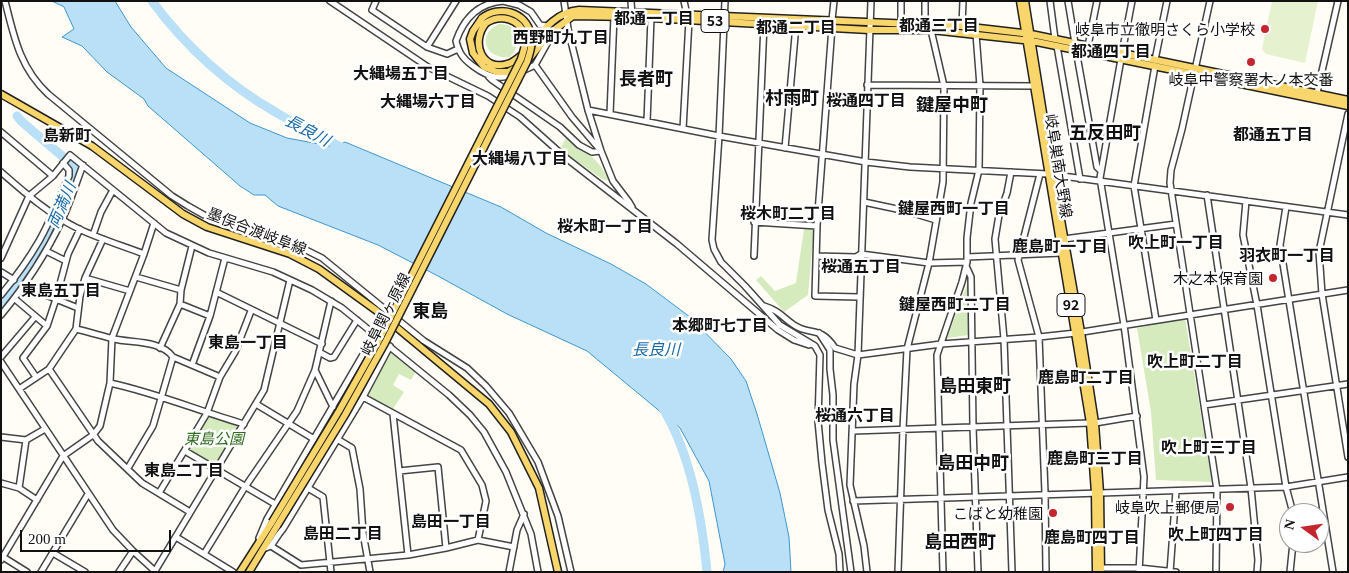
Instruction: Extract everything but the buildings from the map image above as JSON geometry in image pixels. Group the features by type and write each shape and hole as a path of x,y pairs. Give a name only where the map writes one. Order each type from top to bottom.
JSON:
{"main road":[{"path":"1020,1 1028,37"},
{"path":"1025,1 1028,37"},
{"name":"岐阜関ヶ原線","path":"240,572 275,524 344,415 385,343 527,62 532,44 531,34 524,20 513,13 500,10 494,11 472,31 470,39 473,53 484,67 497,72 508,72 518,66 530,58 548,30 566,16 579,10 632,14 651,18 832,24 869,30 930,30 1028,37"},
{"name":"岐阜関ヶ原線","path":"566,16 614,16 651,12 688,18"},
{"name":"岐阜関ヶ原線","path":"724,19 764,24 796,25 901,22 962,26 1028,37"},
{"path":"1028,37 1348,100"},
{"name":"岐阜巣南大野線","path":"1028,37 1034,86 1064,238 1093,423 1097,493 1098,570"},
{"name":"岐阜巣南大野線","path":"1028,37 1061,253 1079,332"},
{"path":"1075,47 1088,46 1121,56"},
{"path":"1195,71 1348,106"},
{"name":"墨俣合渡岐阜線","path":"1,94 92,146 183,214 207,227 290,254 319,269 377,311 489,404 511,432 539,488 558,572"},
{"name":"岐阜関ヶ原線","path":"249,572 259,548"}],"street":[{"path":"5,1 20,54 34,80 48,94 172,196 210,217 298,246 322,258 424,341 468,368 486,386 509,413 538,462 558,516 571,572"},
{"path":"330,1 428,67 488,96 520,117 566,158 632,209 778,330 794,340 815,346"},
{"path":"376,1 372,10 427,47 447,54 458,49"},
{"path":"427,47 456,1"},
{"path":"503,1 519,5 531,12 540,25 548,30 549,40 535,65 508,77 496,79 464,59 456,41 468,17 492,2 503,1"},
{"path":"564,1 588,110 601,151 612,180 630,202 632,209"},
{"path":"631,1 632,14"},
{"path":"683,129 688,18 684,1"},
{"path":"725,1 712,240 714,249 721,262 780,325 815,346 821,360 818,414 822,463 828,510 839,554 840,572"},
{"path":"834,1 817,226 815,296 859,297"},
{"path":"867,572 864,546 850,485 854,384 858,355 871,1"},
{"path":"901,1 901,22"},
{"path":"925,24 926,1"},
{"path":"962,26 963,1"},
{"path":"1050,1 1080,179"},
{"path":"1068,1 1097,167 1101,171"},
{"path":"1088,46 1097,1"},
{"path":"1132,1 1100,182 1137,416 1144,492 1139,570"},
{"path":"1156,320 1134,186 1167,1"},
{"path":"1210,1 1171,170 1170,190 1216,490 1216,572"},
{"path":"1317,93 1338,1"},
{"path":"610,114 614,16"},
{"path":"647,122 651,18"},
{"path":"754,256 764,24"},
{"path":"785,148 796,25"},
{"path":"898,572 908,349 929,263 944,169 944,86 930,30"},
{"path":"943,572 937,355 958,298 966,261 971,203 979,170 980,86 976,34"},
{"path":"535,65 572,117 601,151"},
{"path":"489,76 560,127 578,145 592,152 601,151"},
{"path":"867,85 1034,86"},
{"path":"588,110 759,144 866,162 944,169 1050,174 1348,215"},
{"path":"1348,114 1319,252 1322,294 1348,457"},
{"path":"1,132 53,176"},
{"path":"1,258 29,196 53,176 70,154 166,233 192,246 273,272 331,301 375,334 450,396 484,432 506,472 524,514 533,541 538,572"},
{"path":"1,295 14,280 54,213 69,176 69,170 63,163"},
{"path":"1,314 15,299 46,251 62,219 83,165"},
{"path":"1,172 29,196 62,219 103,239 144,254"},
{"path":"1011,172 1007,193 999,215 995,239 995,256 1004,339 1012,572"},
{"path":"1040,174 1018,260 1039,337 1046,572"},
{"path":"94,235 101,212 113,190"},
{"path":"1207,195 1251,488 1258,560 1257,572"},
{"path":"1246,201 1243,235 1257,305 1286,487 1290,503"},
{"path":"864,202 936,220"},
{"path":"1286,207 1280,245 1332,572"},
{"path":"754,222 817,226"},
{"path":"27,572 2,559 63,456 93,435 100,426 110,383 112,338 136,277 154,223"},
{"path":"1064,238 1176,224"},
{"path":"36,378 23,358 47,326 68,254 80,229"},
{"path":"19,389 49,368 76,329 78,308 85,278 103,239"},
{"path":"160,348 180,304 181,290 192,246"},
{"path":"46,251 66,261"},
{"path":"816,256 856,257 861,254 929,263 966,261 995,256 1061,253"},
{"path":"192,365 210,316 225,258"},
{"path":"966,261 971,277 973,427 978,572"},
{"path":"1,272 14,280"},
{"path":"136,277 181,290"},
{"path":"85,278 130,291"},
{"path":"1,362 113,530 155,571 264,390 290,280"},
{"path":"24,286 78,308"},
{"path":"763,306 776,310 796,327 818,332 829,338 835,348 858,355 941,344 1039,337 1079,332 1348,290"},
{"path":"216,292 251,311 322,344"},
{"path":"15,299 47,326"},
{"path":"204,554 246,486 297,411 315,370 331,301"},
{"path":"180,304 210,316"},
{"path":"159,493 208,413 220,377 235,352 251,311"},
{"path":"1,357 35,317"},
{"path":"320,352 330,358 334,357 357,320"},
{"path":"76,329 112,338 151,344 171,354 173,357 220,377"},
{"path":"818,332 830,350 830,369 834,395 833,440 851,572"},
{"path":"375,334 266,519 259,548 271,546 301,566 408,555 478,540 514,547"},
{"path":"271,546 363,397 390,346"},
{"path":"128,468 153,426 173,357"},
{"path":"49,368 93,435 142,483 190,512"},
{"path":"315,370 333,406"},
{"path":"110,383 138,389 244,424"},
{"path":"1204,405 1348,384"},
{"path":"363,397 461,450 482,485 486,501 478,540"},
{"path":"256,404 314,439"},
{"path":"392,414 408,555"},
{"path":"852,431 1093,423 1137,416"},
{"path":"1,437 26,440 44,429"},
{"path":"337,439 352,448 360,489 370,572"},
{"path":"19,488 26,440"},
{"path":"184,451 275,504"},
{"path":"399,471 438,467 446,548"},
{"path":"853,501 1045,493 1286,487 1348,477"},
{"path":"1,483 19,488 37,500"},
{"path":"308,488 323,497 331,572"},
{"path":"1098,570 1172,571 1176,491"},
{"path":"41,572 88,494"},
{"path":"509,572 517,530 524,514"},
{"path":"176,537 233,572"},
{"path":"119,572 133,551"},
{"path":"53,553 82,571"},
{"path":"1290,572 1292,553"},
{"path":"298,572 301,566"}],"green space":[{"path":"1272,1 1318,1 1305,63 1266,54 1262,49"},
{"path":"499,24 512,27 517,36 518,41 510,57 494,55 486,45 488,34 492,28"},
{"path":"566,138 596,161 610,181 602,179 560,149"},
{"path":"814,228 808,295 784,312 756,280 761,276 775,291 796,283 804,229"},
{"path":"969,279 969,335 947,338"},
{"path":"1185,318 1212,482 1156,480 1151,412 1137,328"},
{"path":"391,352 415,369 415,373 411,380 399,374 393,385 404,392 391,410 367,397 367,395"},
{"name":"東島公園","path":"209,416 238,425 239,427 216,466 188,450"}],"water":[{"name":"長良川","path":"52,1 115,1 131,27 166,68 250,123 287,138 335,147 345,142 501,207 546,233 611,264 646,284 690,317 731,359 746,381 780,493 789,537 791,572 723,572 725,564 709,481 680,428 587,351 507,314 378,245 278,206 265,195 254,195 240,186 148,106 144,99 107,72 82,46 62,37 74,29 64,7"}],"waterway":[{"name":"長良川","path":"152,1 179,34 225,77 277,113 348,151"},
{"name":"両満川","path":"1,305 24,274 53,226 75,173 73,166 69,162 17,116"},
{"name":"長良川","path":"662,407 681,445 688,465 702,530 707,572"}],"place":[{"name":"岐阜市立徹明さくら小学校","path":"1265,29"},
{"name":"岐阜中警察署木ノ本交番","path":"1251,62"},
{"name":"木之本保育園","path":"1273,278"},
{"name":"岐阜吹上郵便局","path":"1230,507"},
{"name":"こばと幼稚園","path":"1053,513"}],"district":[{"name":"都通一丁目","path":"654,18"},
{"name":"都通三丁目","path":"939,25"},
{"name":"都通二丁目","path":"796,27"},
{"name":"西野町九丁目","path":"561,37"},
{"name":"都通四丁目","path":"1111,51"},
{"name":"大縄場五丁目","path":"401,73"},
{"name":"長者町","path":"646,78"},
{"name":"村雨町","path":"792,97"},
{"name":"桜通四丁目","path":"866,100"},
{"name":"大縄場六丁目","path":"428,101"},
{"name":"鍵屋中町","path":"952,104"},
{"name":"五反田町","path":"1105,132"},
{"name":"都通五丁目","path":"1273,134"},
{"name":"島新町","path":"67,135"},
{"name":"大縄場八丁目","path":"520,158"},
{"name":"鍵屋西町一丁目","path":"954,208"},
{"name":"桜木町二丁目","path":"788,213"},
{"name":"桜木町一丁目","path":"605,226"},
{"name":"吹上町一丁目","path":"1176,242"},
{"name":"鹿島町一丁目","path":"1060,246"},
{"name":"羽衣町一丁目","path":"1287,255"},
{"name":"桜通五丁目","path":"861,266"},
{"name":"東島五丁目","path":"61,290"},
{"name":"鍵屋西町二丁目","path":"955,304"},
{"name":"東島","path":"430,310"},
{"name":"本郷町七丁目","path":"720,325"},
{"name":"東島一丁目","path":"248,342"},
{"name":"吹上町二丁目","path":"1195,361"},
{"name":"鹿島町二丁目","path":"1086,377"},
{"name":"島田東町","path":"975,385"},
{"name":"桜通六丁目","path":"855,415"},
{"name":"吹上町三丁目","path":"1209,447"},
{"name":"鹿島町三丁目","path":"1095,458"},
{"name":"島田中町","path":"973,462"},
{"name":"東島二丁目","path":"184,470"},
{"name":"島田一丁目","path":"451,521"},
{"name":"島田二丁目","path":"343,533"},
{"name":"吹上町四丁目","path":"1216,534"},
{"name":"鹿島町四丁目","path":"1092,537"},
{"name":"島田西町","path":"960,541"}]}
